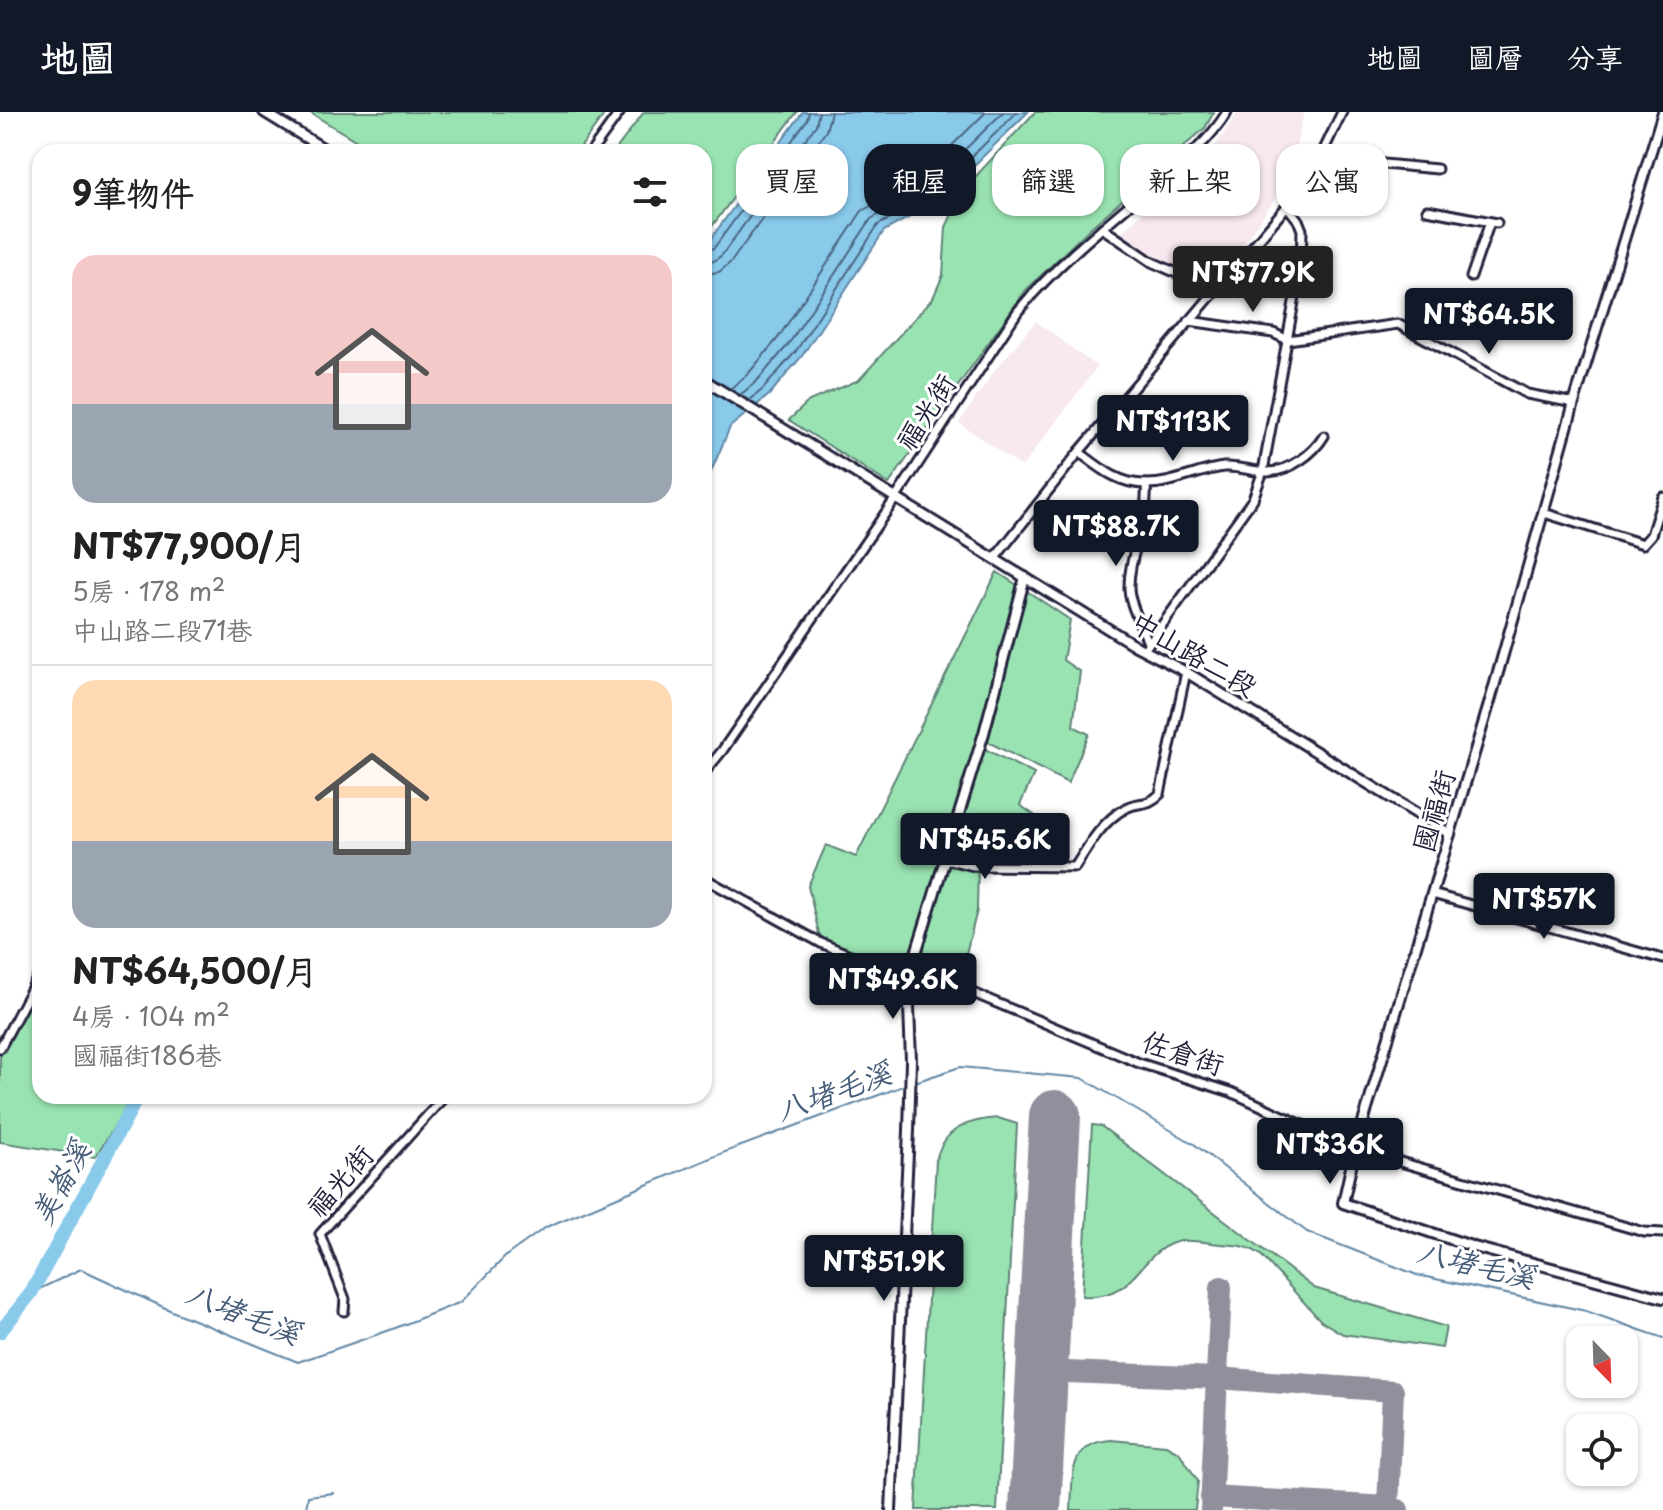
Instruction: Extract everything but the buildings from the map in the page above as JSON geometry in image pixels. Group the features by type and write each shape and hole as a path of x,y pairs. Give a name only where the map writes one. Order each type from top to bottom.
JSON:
{"street":[{"path":"264,112 316,144"},
{"path":"597,144 620,112"},
{"name":"福光街","path":"712,763 895,499 1018,311 1040,284 1102,228 1204,143 1227,112"},
{"path":"1327,144 1342,112"},
{"name":"國福街","path":"1663,112 1574,403 1450,834 1355,1149 1343,1203 1474,1247 1663,1298"},
{"path":"1388,164 1437,169"},
{"path":"1427,210 1494,222 1471,277"},
{"path":"995,558 1079,452 1278,216"},
{"path":"1146,646 1253,499 1263,471 1304,239 1295,216"},
{"path":"1102,228 1152,262 1215,290"},
{"path":"1189,321 1273,333 1288,340 1398,324 1527,394 1574,403"},
{"name":"中山路二段","path":"712,385 895,499 1146,646 1450,834"},
{"path":"1079,452 1116,478 1146,484 1226,467 1276,470 1297,462 1318,446 1324,436"},
{"path":"1146,484 1144,515 1129,593 1146,646"},
{"path":"1544,513 1643,544 1651,535 1663,497"},
{"path":"891,1510 911,1061 908,979 984,733 1025,577"},
{"path":"945,859 974,866 1075,867 1095,835 1126,808 1152,803 1160,794 1186,672"},
{"name":"佐倉街","path":"712,882 821,943 908,979 966,990 1139,1063 1231,1092 1355,1149 1644,1232 1663,1233"},
{"path":"1432,894 1663,959"},
{"path":"0,1048 32,988"},
{"name":"福光街","path":"344,1311 345,1299 320,1234 438,1104"}],"shaded area":[{"path":"1238,112 1304,112 1297,144 1276,144 1276,198 1213,286 1118,235 1139,216 1260,216 1260,144 1217,144"},
{"path":"1036,321 1097,367 1022,467 959,423 995,370"}],"green space":[{"path":"309,112 606,112 583,144 362,144"},
{"path":"644,112 797,112 773,144 736,144 736,194 712,226 712,144 620,144"},
{"path":"1035,112 1214,112 1205,128 1187,144 1120,144 1120,202 1104,216 1104,144 1005,144"},
{"path":"992,159 992,216 1104,216 1025,291 889,484 789,420 809,401 859,380 933,298 943,275 946,227 951,216 976,216 976,176"},
{"path":"997,572 1017,585 977,745 1034,774 1020,805 1045,823 1026,865 978,866 977,910 957,989 820,938 808,886 826,845 856,857"},
{"path":"1027,591 1070,620 1063,660 1080,672 1073,726 1089,734 1068,783 988,742"},
{"path":"32,998 32,1104 129,1104 95,1157 0,1142 0,1056"},
{"path":"998,1118 1017,1124 997,1510 916,1510 936,1160 951,1133 967,1124"},
{"path":"1092,1125 1101,1126 1314,1288 1446,1327 1442,1348 1343,1334 1321,1321 1261,1255 1237,1245 1176,1242 1152,1256 1126,1284 1115,1291 1082,1296"},
{"path":"1111,1440 1166,1445 1179,1452 1198,1481 1195,1510 1071,1510 1073,1474 1080,1455 1097,1442"}],"water":[{"path":"803,112 1028,112 996,144 992,144 976,163 976,144 864,144 864,216 911,216 884,231 802,356 769,395 730,427 712,469 712,237 736,204 736,216 848,216 848,144 780,144"}],"waterway":[{"name":"八堵毛溪","path":"912,1083 960,1067 1082,1078 1194,1144 1307,1232 1417,1275 1586,1311 1663,1338"},
{"name":"八堵毛溪","path":"31,1293 81,1269 174,1312 298,1362 461,1302 507,1255 546,1227 725,1152 906,1085"},
{"name":"美崙溪","path":"0,1332 31,1293 134,1104"},
{"path":"306,1510 308,1496 334,1493"}],"taxiway":[{"path":"1211,1510 1221,1287"},
{"path":"1042,1371 1217,1378 1393,1391 1388,1507"},
{"path":"1211,1497 1398,1510"}],"runway":[{"path":"1035,1510 1055,1116"}]}
